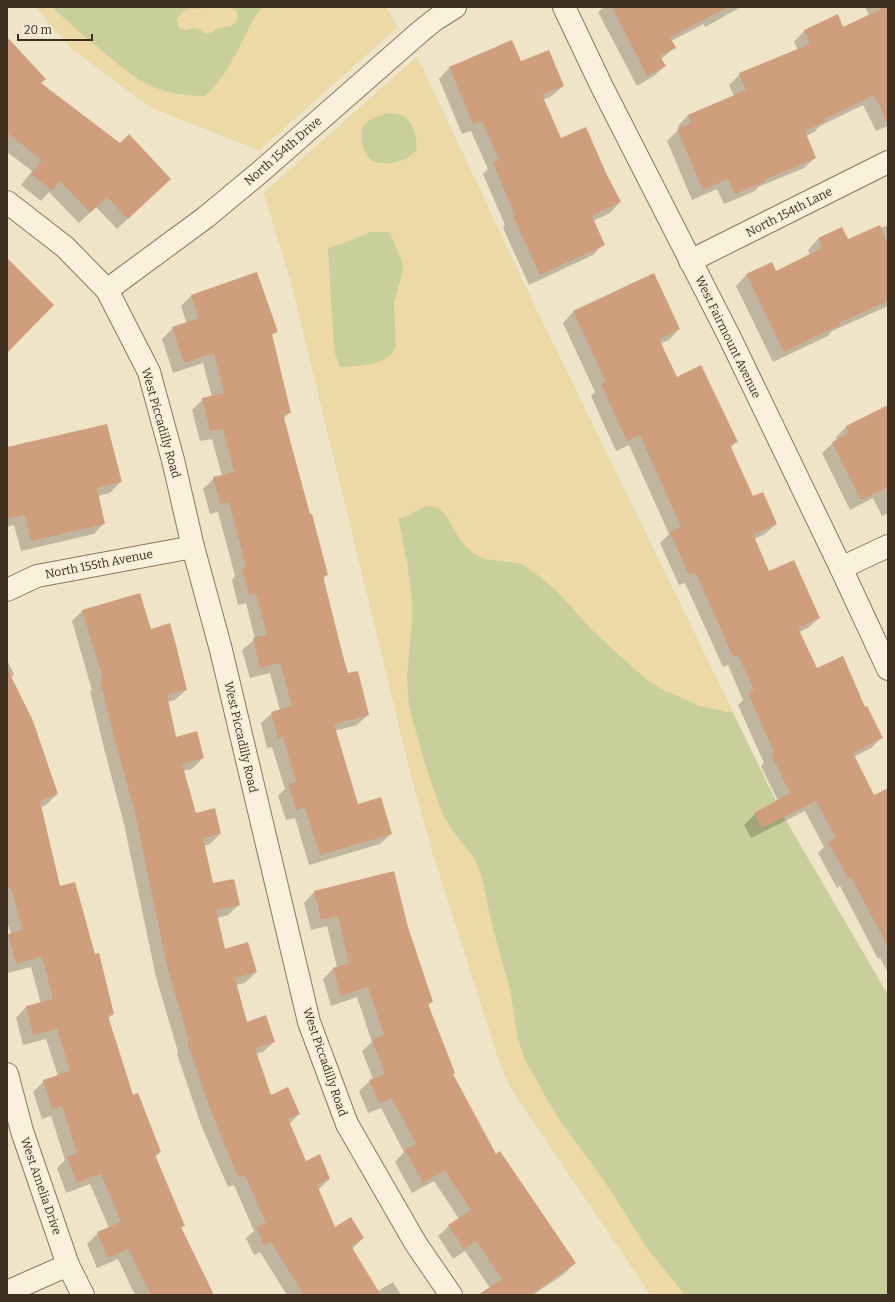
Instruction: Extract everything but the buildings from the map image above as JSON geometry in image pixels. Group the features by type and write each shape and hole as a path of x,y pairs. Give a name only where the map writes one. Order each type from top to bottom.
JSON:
{"street":[{"name":"North 154th Drive","path":"107,290 206,217 421,31 455,7"},
{"name":"West Fairmount Avenue","path":"564,7 602,87 730,338 888,669"},
{"name":"North 154th Lane","path":"690,261 888,162"},
{"name":"West Piccadilly Road","path":"7,202 65,247 107,290 149,372 173,460 193,547 221,650 309,1022 347,1124 416,1244 451,1295"},
{"path":"841,568 888,546"},
{"name":"North 155th Avenue","path":"7,590 37,576 193,547"},
{"name":"West Amelia Drive","path":"7,1074 22,1131 68,1264 83,1295"},
{"path":"7,1292 68,1264"}],"green space":[{"path":"36,7 386,7 397,27 259,150 152,108 72,49"},
{"path":"417,57 533,303 784,817 888,995 888,1295 651,1295 517,1097 508,1082 498,1057 433,853 413,782 291,281 264,193"}],"sand":[{"path":"36,7 52,7 125,70 148,84 173,93 205,96 227,70 253,20 262,7 386,7 397,27 259,150 152,108 72,49"},
{"path":"228,7 234,9 238,14 238,18 235,23 229,27 218,28 211,33 204,33 196,28 182,30 178,25 177,20 181,13 188,9"},
{"path":"417,57 533,303 733,713 700,706 661,689 647,680 591,629 556,590 540,577 523,565 484,559 470,551 457,535 448,519 436,507 426,507 403,518 398,518 407,562 412,600 412,621 407,677 409,707 426,767 442,813 453,831 474,858 481,874 493,929 510,989 518,1039 525,1060 556,1115 605,1182 647,1248 685,1295 651,1295 517,1097 508,1082 498,1057 433,853 413,782 291,281 264,193","holes":["389,113 403,116 411,123 416,137 416,150 407,158 401,160 388,163 375,162 366,154 362,143 362,130 364,125 371,119","371,232 390,233 402,261 403,270 394,303 396,347 387,358 372,364 340,367 335,353 328,248"]}]}
